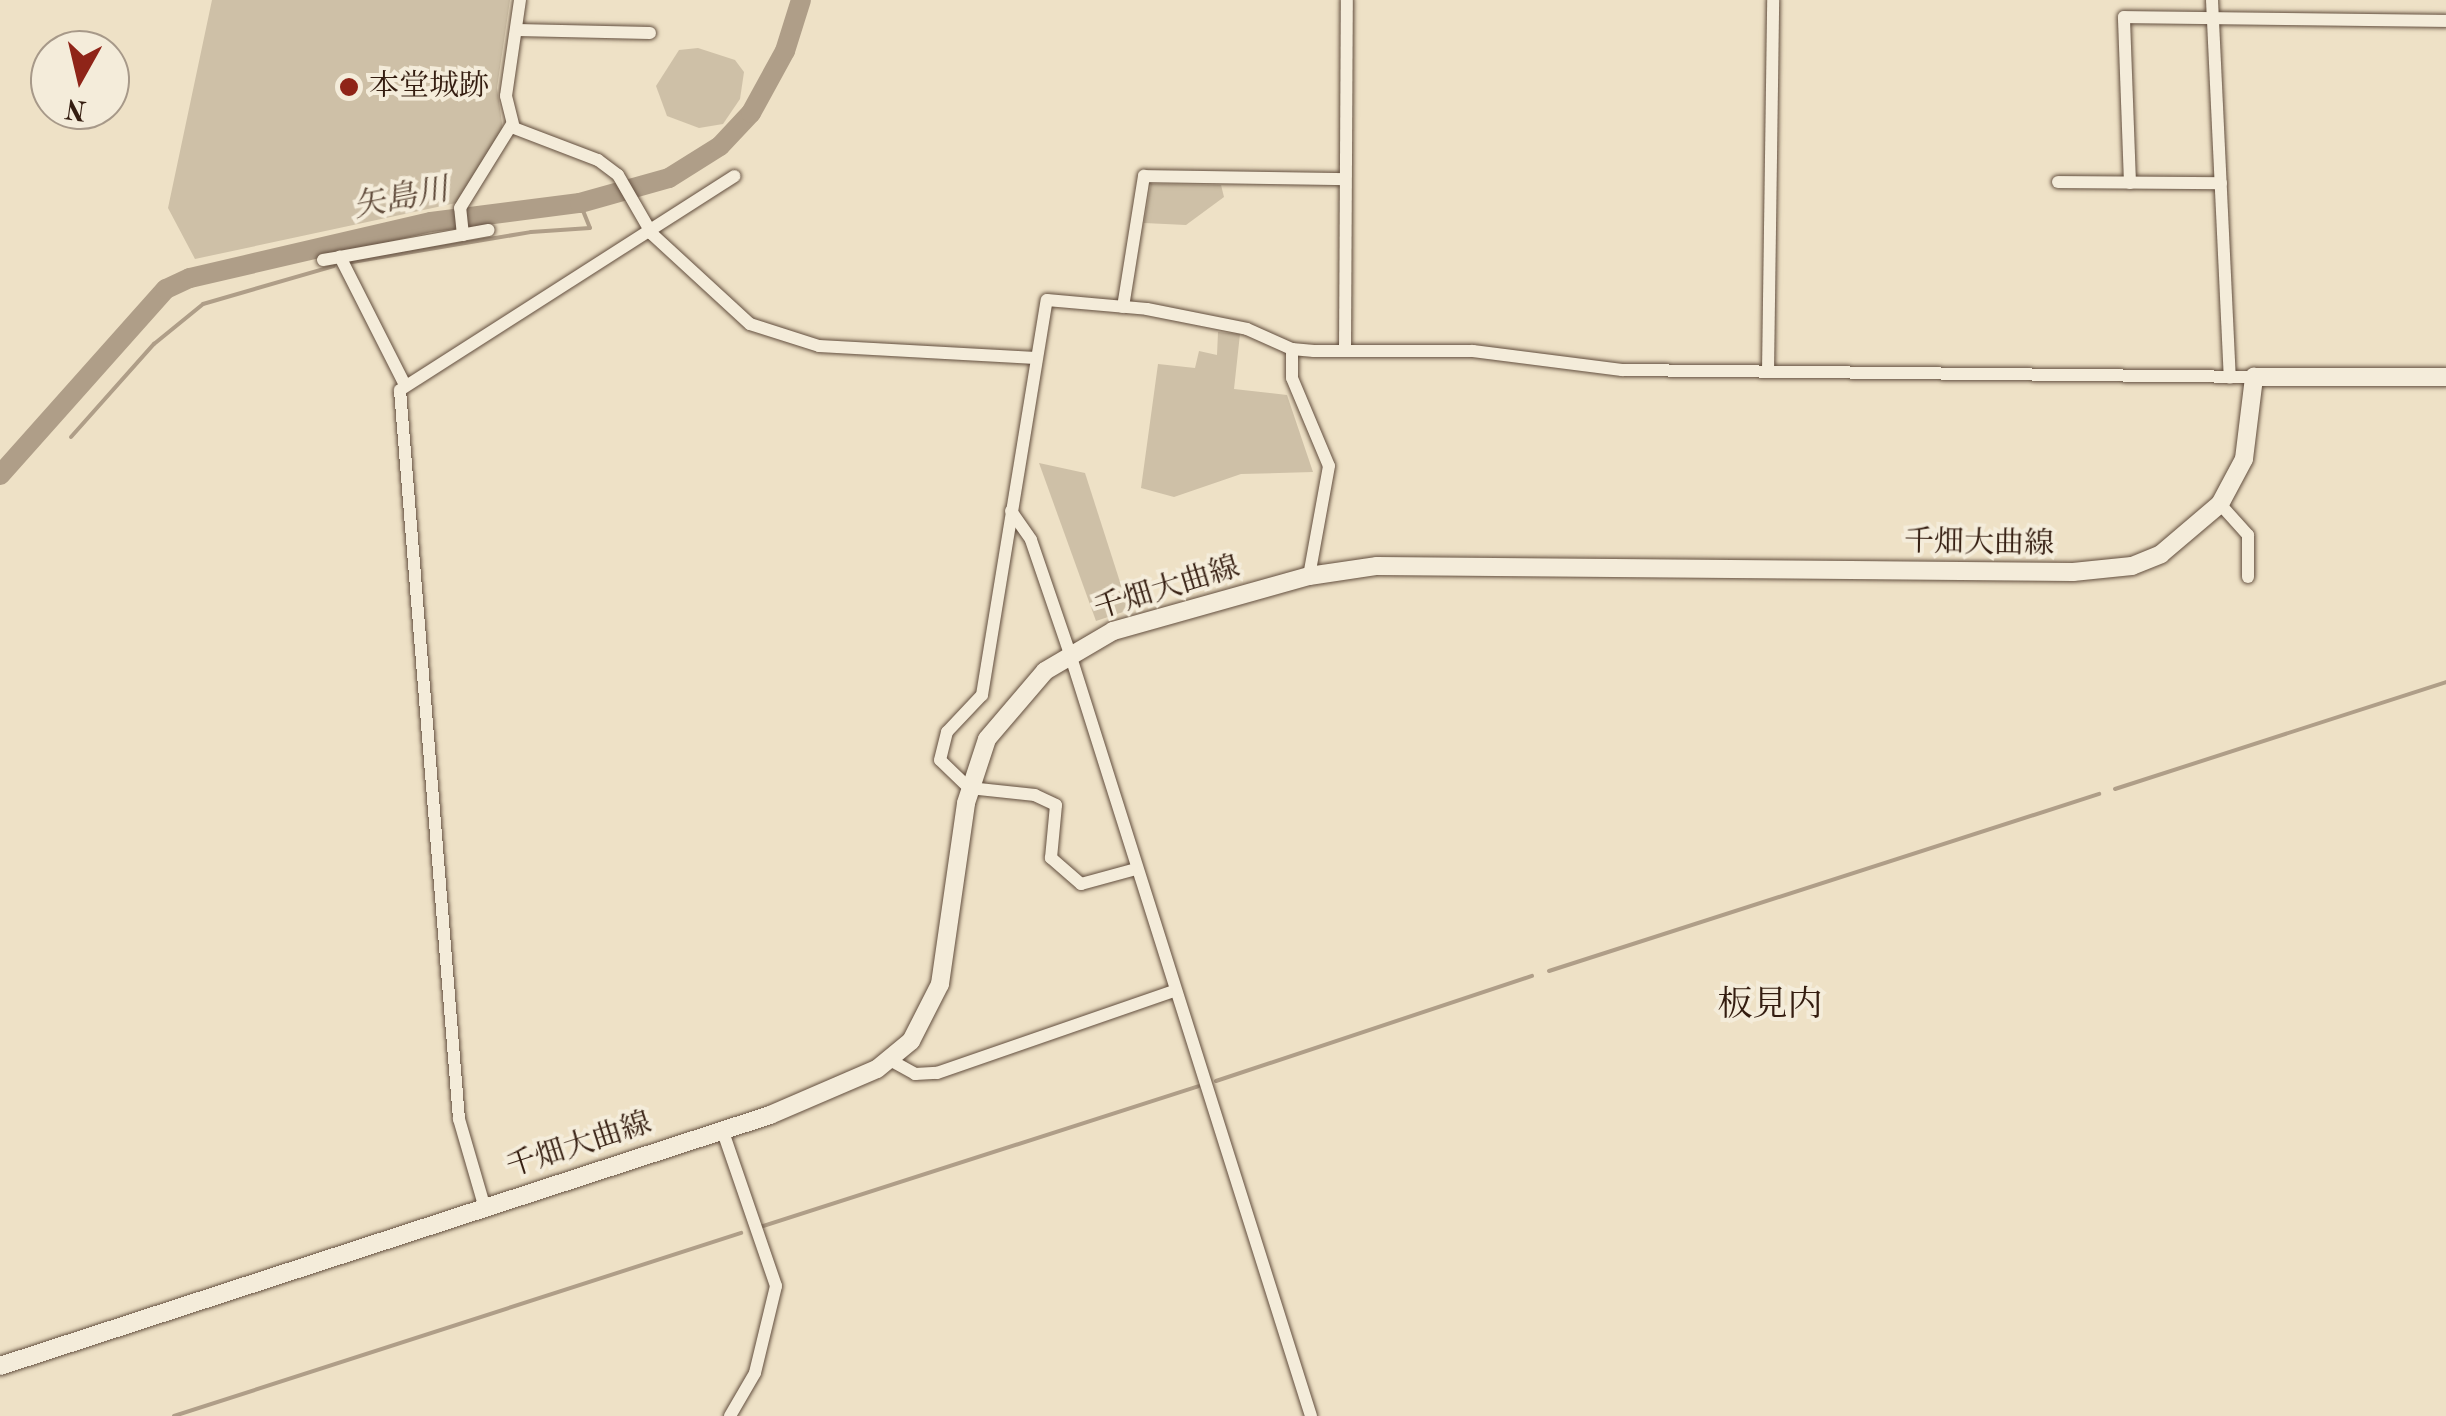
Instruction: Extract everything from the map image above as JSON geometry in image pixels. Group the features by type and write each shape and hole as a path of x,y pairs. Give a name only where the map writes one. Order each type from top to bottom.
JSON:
{"main road":[{"path":"2254,377 2446,376"},
{"name":"千畑大曲線","path":"0,1366 832,1092 890,1060 923,1023 940,984 969,788 998,720 1070,654 1148,617 1309,576 1377,566 2105,571 2161,554 2220,504 2244,459 2254,377"}],"street":[{"path":"520,0 506,96 512,124 523,136 598,160 626,184 652,234 750,324 796,342 982,360 1036,358"},
{"path":"1345,351 1347,0"},
{"path":"1768,372 1773,0"},
{"path":"2212,0 2230,378"},
{"path":"2130,183 2124,17 2446,21"},
{"path":"517,30 650,33"},
{"path":"463,234 459,212 512,124"},
{"path":"484,1206 459,1119 399,398 405,385 652,234 724,176 734,176"},
{"path":"1123,307 1144,176 1345,179"},
{"path":"2058,182 2221,183"},
{"path":"323,260 489,230"},
{"path":"340,257 405,385"},
{"path":"1136,869 1081,884 1051,858 1056,804 1035,795 969,788 945,771 940,747 982,695 1047,300 1123,307 1247,328 1292,349 1473,351 1622,370 2254,377"},
{"path":"1292,349 1292,378 1329,466 1309,576"},
{"path":"2220,504 2248,536 2248,577"},
{"path":"1011,511 1031,540 1070,654 1311,1416"},
{"path":"890,1060 915,1074 937,1073 1174,991"},
{"path":"722,1129 776,1286 755,1373 730,1416"}],"shaded area":[{"path":"212,0 510,0 497,88 503,130 456,203 195,259 168,208"},
{"path":"698,48 735,60 744,72 740,99 723,124 699,128 667,116 656,86 679,50"},
{"path":"1151,184 1221,185 1224,197 1186,225 1144,223"},
{"path":"1218,332 1240,334 1234,389 1287,395 1313,472 1241,474 1174,497 1141,488 1158,364 1195,368 1199,351 1217,355"},
{"path":"1039,463 1085,473 1129,610 1096,621"}],"waterway":[{"name":"矢島川","path":"0,475 166,289 190,278 431,222 580,203 669,178 720,146 751,113 785,51 801,0"},
{"path":"352,262 531,232 590,228 580,203"},
{"path":"71,437 154,344 203,304 334,266"},
{"path":"2115,789 2446,682"},
{"path":"1549,971 2099,794"},
{"path":"1216,1081 1532,976"},
{"path":"760,1227 1198,1086"},
{"path":"174,1416 741,1233"}],"place":[{"name":"本堂城跡","path":"349,87"}],"district":[{"name":"板見内","path":"1770,1006"}]}
